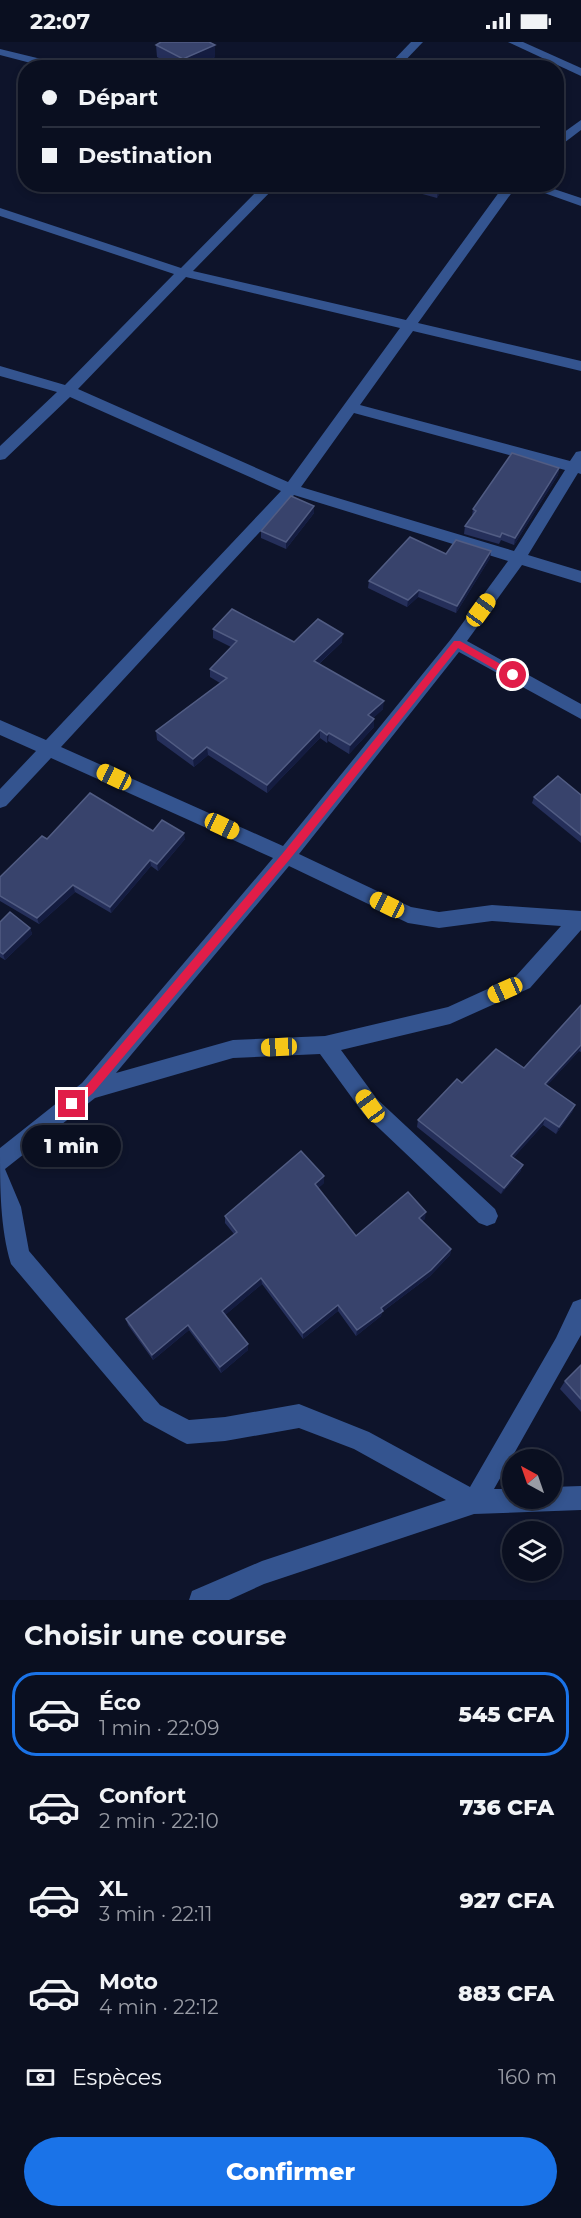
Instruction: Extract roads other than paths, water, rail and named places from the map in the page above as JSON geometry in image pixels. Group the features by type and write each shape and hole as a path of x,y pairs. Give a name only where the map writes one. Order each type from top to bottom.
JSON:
{"street":[{"path":"399,60 417,42"},
{"path":"514,42 554,60"},
{"path":"0,52 33,60"},
{"path":"564,64 581,72"},
{"path":"564,138 581,124"},
{"path":"0,455 70,391 182,272 264,192"},
{"path":"0,801 291,489 506,192"},
{"path":"550,192 581,202"},
{"path":"0,212 182,272 581,366"},
{"path":"0,371 70,391 291,489 517,560 581,577"},
{"path":"0,1161 89,1090 286,856 457,643 517,560 579,464 351,407"},
{"path":"457,643 581,712"},
{"path":"0,727 49,747 286,856 408,915 439,920 492,913 580,919"},
{"path":"89,1090 233,1049 325,1045 450,1015 523,982 580,919"},
{"path":"325,1045 370,1106 487,1216"},
{"path":"0,1177 5,1211 19,1256 152,1413 187,1432 225,1430 299,1416 361,1440 474,1502"},
{"path":"474,1502 564,1346 581,1310"},
{"path":"201,1600 262,1573 474,1502 581,1498"}]}
